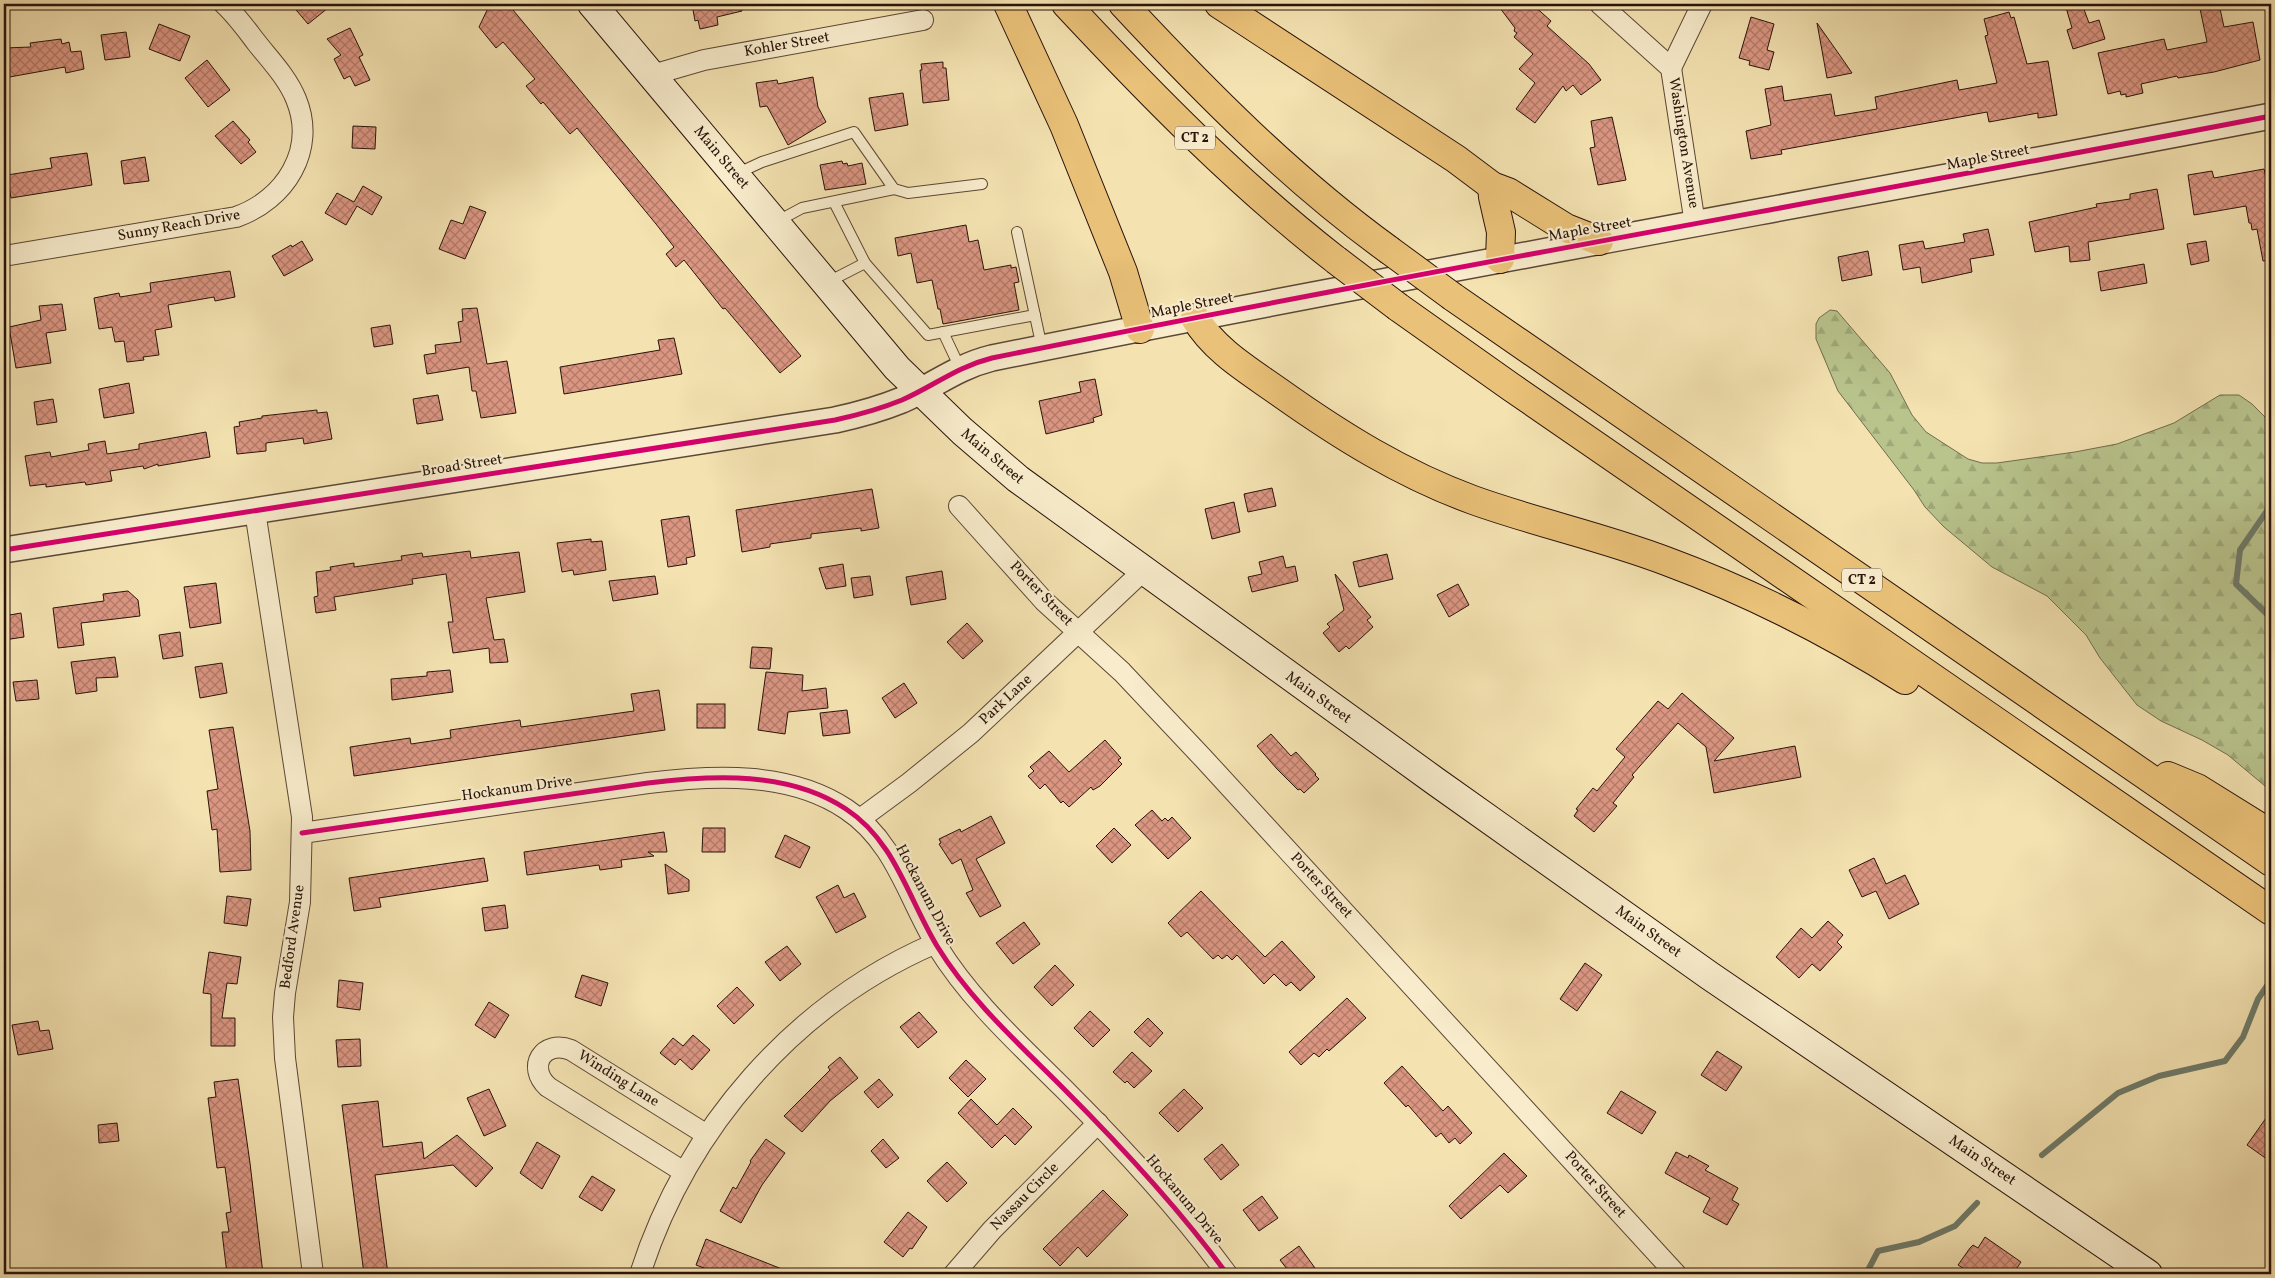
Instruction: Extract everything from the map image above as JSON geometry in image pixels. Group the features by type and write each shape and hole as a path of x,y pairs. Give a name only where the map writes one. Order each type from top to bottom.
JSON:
{"highway":[{"path":"1008,4 1064,125 1123,272 1140,329"},
{"name":"CT 2","path":"1066,4 1221,164 1279,215 1398,307 2271,911"},
{"name":"CT 2","path":"1123,4 1253,136 1321,196 1389,250 1453,297 2271,862"},
{"path":"1219,4 1456,159 1492,186 1508,192 1566,228 1599,241"},
{"path":"1492,186 1492,197 1501,232 1500,260"},
{"path":"1195,318 1222,352 1340,435 1400,469 1474,500 1637,550 1719,582 1768,603 1839,640 1946,707 2007,728"},
{"path":"2128,764 2187,783 2271,834"}],"main road":[{"name":"Main Street","path":"592,4 897,368 975,444 1018,479 1142,571 1710,976 2138,1272"}],"street":[{"name":"Sunny Reach Drive","path":"4,256 236,217 260,207 281,188 292,174 300,152 302,135 300,110 293,92 283,76 224,4"},
{"name":"Washington Avenue","path":"1600,4 1671,68 1696,224"},
{"path":"1671,68 1702,4"},
{"name":"Kohler Street","path":"652,75 704,60 923,20"},
{"name":"Maple Street","path":"920,391 960,368 992,358 1599,241 1909,186 2271,116"},
{"name":"Broad Street","path":"4,550 822,422 882,408 920,391"},
{"name":"Porter Street","path":"959,506 1044,601 1122,672 1196,750 1676,1274"},
{"name":"Bedford Avenue","path":"256,511 299,796 302,833 300,902 285,993 284,1030 313,1274"},
{"name":"Park Lane","path":"860,819 909,783 971,733 1142,571"},
{"name":"Hockanum Drive","path":"302,833 648,783 708,778 760,780 804,789 834,802 860,819 886,849 936,943 958,975 986,1009 1155,1184 1227,1274"},
{"path":"640,1274 661,1218 684,1172 707,1134 734,1098 762,1066 815,1017 871,976 897,961 936,943"},
{"name":"Winding Lane","path":"684,1172 548,1087 538,1074 540,1057 554,1047 563,1047 571,1050 707,1134"},
{"name":"Nassau Circle","path":"954,1274 992,1230 1098,1123"}],"lane":[{"path":"734,174 762,162 854,132 894,189"},
{"path":"775,222 802,208 894,189 908,193 982,184"},
{"path":"834,202 865,263 928,335 1035,315"},
{"path":"1017,232 1042,348"},
{"path":"826,283 865,263"},
{"path":"943,332 960,368"}],"green space":[{"path":"1830,310 1837,311 1890,373 1912,415 1926,432 1968,459 1982,463 1997,463 2117,444 2174,423 2220,395 2239,395 2252,404 2271,423 2271,791 2228,755 2202,740 2161,721 2137,705 2100,658 2086,635 2047,596 1992,567 1944,527 1925,507 1838,391 1816,339 1816,324 1819,318"}],"building":[{"path":"291,4 333,4 308,24"},
{"path":"490,4 508,4 801,356 780,373 725,308 723,309 684,260 676,267 666,254 674,247 656,224 577,128 570,134 543,102 541,104 526,86 535,79 503,42 496,48 479,27"},
{"path":"692,4 741,4 742,11 717,17 718,25 700,29 698,20 695,21"},
{"path":"1497,4 1532,4 1551,21 1547,26 1589,64 1601,80 1581,95 1573,85 1566,91 1563,86 1535,123 1516,109 1535,83 1519,69 1533,54 1514,37 1517,33 1514,31 1515,28"},
{"path":"2065,4 2082,4 2089,23 2099,20 2105,39 2073,49 2067,30 2072,28"},
{"path":"2199,4 2219,4 2224,27 2253,22 2260,60 2214,72 2178,78 2177,76 2141,84 2143,93 2126,97 2126,94 2121,95 2120,91 2108,94 2098,53 2164,39 2167,50 2207,42"},
{"path":"2009,12 2011,18 2014,17 2027,64 2048,61 2057,115 2038,118 2038,113 1989,122 1987,112 1781,150 1782,154 1751,159 1746,131 1771,125 1765,89 1782,86 1784,101 1831,94 1835,116 1877,109 1875,97 1957,80 1959,90 1997,83 1985,36 1988,35 1984,19"},
{"path":"1751,17 1774,24 1767,50 1774,52 1769,70 1749,65 1750,61 1739,58"},
{"path":"1817,23 1841,57 1852,73 1827,78"},
{"path":"159,24 190,36 180,61 149,49"},
{"path":"350,28 363,55 359,57 370,80 355,86 350,76 344,79 334,59 341,55 327,39"},
{"path":"126,32 130,57 105,60 101,35"},
{"path":"61,39 62,44 69,42 71,52 81,51 84,69 66,73 65,67 4,78 4,48 31,47 30,43"},
{"path":"207,60 230,90 208,107 185,78"},
{"path":"943,62 943,68 946,68 949,100 923,103 921,64"},
{"path":"813,77 818,107 826,122 788,145 767,106 760,107 756,83 777,80 778,84"},
{"path":"903,93 908,125 875,131 869,98"},
{"path":"1612,117 1626,180 1598,185 1590,148 1595,147 1591,121"},
{"path":"233,121 250,140 248,142 256,152 241,164 215,136"},
{"path":"353,126 376,127 375,149 352,148"},
{"path":"87,153 92,185 11,198 7,175 52,168 50,158"},
{"path":"145,157 149,181 124,184 121,161"},
{"path":"842,161 843,164 847,163 848,166 862,163 866,184 825,190 820,165"},
{"path":"2264,169 2271,199 2271,260 2263,261 2257,229 2252,230 2246,206 2194,215 2188,175 2212,171 2214,178"},
{"path":"363,186 382,197 372,215 357,206 346,225 325,213 337,193 354,202"},
{"path":"2157,189 2164,229 2088,242 2090,260 2070,262 2069,246 2035,252 2029,222 2097,207 2096,204 2130,199 2130,194"},
{"path":"470,206 486,212 465,259 439,249 451,220 463,224"},
{"path":"966,225 969,242 978,240 984,270 1011,265 1011,268 1016,267 1019,282 1014,283 1019,310 943,324 932,280 917,283 911,253 898,256 895,238"},
{"path":"1988,229 1994,255 1970,259 1972,272 1922,283 1920,267 1903,270 1899,245 1923,241 1925,249 1965,242 1963,234"},
{"path":"302,241 313,260 284,276 272,256"},
{"path":"2206,241 2209,261 2191,265 2187,244"},
{"path":"1868,251 1872,275 1842,281 1838,257"},
{"path":"2144,264 2147,283 2101,291 2098,272"},
{"path":"230,271 235,297 215,301 214,297 168,305 172,327 155,330 159,355 143,357 144,360 127,362 124,341 115,342 112,327 99,329 94,298 119,293 120,297 151,292 150,283"},
{"path":"62,304 66,330 46,333 51,363 16,368 9,327 41,320 39,306"},
{"path":"477,308 487,364 507,361 516,413 481,418 476,391 472,391 469,367 427,374 424,355 436,353 435,345 461,342 458,322 463,321 462,309"},
{"path":"390,325 393,344 374,347 371,328"},
{"path":"674,338 682,374 564,394 560,367 660,350 658,340"},
{"path":"1095,379 1102,415 1093,418 1094,422 1046,434 1039,401 1081,392 1079,382"},
{"path":"129,383 134,413 104,418 99,389"},
{"path":"438,395 443,420 417,424 413,399"},
{"path":"53,399 57,422 37,425 34,402"},
{"path":"317,410 317,413 327,412 332,439 304,444 303,438 266,443 266,451 237,454 234,427 240,426 239,422 262,418 262,416"},
{"path":"206,432 210,457 158,466 158,464 144,469 143,466 110,471 112,481 86,485 85,482 46,487 46,484 30,486 25,456 50,452 51,457 89,450 88,444 105,441 107,454 139,449 139,444"},
{"path":"1272,488 1276,506 1248,512 1244,494"},
{"path":"872,489 879,528 861,531 861,528 811,534 811,538 770,544 770,547 742,552 736,510"},
{"path":"1234,502 1240,532 1212,539 1205,509"},
{"path":"689,516 695,556 686,558 687,564 668,567 661,520"},
{"path":"591,539 591,542 602,541 606,570 574,575 573,570 562,572 557,543"},
{"path":"470,551 471,558 519,552 525,592 486,598 494,640 504,639 508,662 490,663 489,648 453,653 448,622 453,622 446,574 412,579 413,584 334,597 336,610 316,613 314,597 318,596 316,572 331,570 330,567 354,563 354,567 402,560 401,556 422,553 423,557"},
{"path":"1387,554 1393,579 1359,587 1353,562"},
{"path":"1283,556 1286,568 1295,566 1298,581 1252,592 1248,577 1262,574 1259,562"},
{"path":"843,564 846,586 826,589 819,568"},
{"path":"942,571 946,599 911,605 906,577"},
{"path":"1335,574 1371,617 1367,620 1373,627 1349,649 1346,646 1339,652 1323,633 1330,627 1327,624 1344,610"},
{"path":"655,576 658,594 613,601 609,581"},
{"path":"870,576 873,595 854,598 851,578"},
{"path":"216,583 221,623 190,628 184,587"},
{"path":"1458,584 1469,605 1449,617 1437,595"},
{"path":"128,591 138,600 140,616 81,623 84,645 58,648 53,608 104,601 103,594"},
{"path":"21,613 24,637 4,640 4,616"},
{"path":"967,623 983,641 963,659 947,642"},
{"path":"180,632 183,656 163,659 159,635"},
{"path":"752,647 772,648 770,669 750,668"},
{"path":"115,657 118,677 96,678 97,691 76,694 71,662"},
{"path":"222,663 227,693 200,698 195,667"},
{"path":"450,670 453,692 392,700 391,679 427,676 427,672"},
{"path":"766,672 803,675 802,691 826,688 828,708 788,712 785,734 758,730"},
{"path":"37,680 39,699 16,701 13,682"},
{"path":"904,683 917,703 895,718 882,698"},
{"path":"659,690 665,730 354,776 350,747 410,738 411,744 451,738 450,730 520,720 521,727 634,711 631,694"},
{"path":"1682,693 1734,738 1714,761 1795,746 1801,777 1714,793 1706,747 1678,723 1632,775 1634,777 1613,803 1617,806 1594,832 1574,816 1578,810 1576,809 1593,788 1597,791 1625,757 1616,749 1658,701 1668,709"},
{"path":"697,704 725,704 725,728 697,728"},
{"path":"847,710 850,733 823,736 820,713"},
{"path":"233,727 250,831 251,870 220,872 217,829 212,830 207,791 218,789 209,730"},
{"path":"1271,734 1291,756 1296,752 1319,779 1304,793 1300,789 1298,790 1277,769 1257,746"},
{"path":"1105,740 1121,758 1118,760 1122,764 1100,786 1093,790 1091,787 1069,807 1063,801 1061,803 1045,784 1040,789 1028,776 1034,771 1030,767 1049,751 1069,772"},
{"path":"1152,810 1162,821 1165,818 1168,821 1172,817 1191,838 1168,859 1135,825"},
{"path":"991,816 1005,843 976,859 1001,906 980,917 966,893 973,890 961,859 952,864 939,844 941,843 939,839 960,829 961,832"},
{"path":"703,828 725,828 725,852 702,852"},
{"path":"1114,828 1131,845 1112,863 1096,846"},
{"path":"664,832 667,852 648,852 654,856 621,860 622,867 600,870 599,865 527,875 524,852"},
{"path":"785,835 810,847 800,868 775,857"},
{"path":"484,858 488,881 379,898 381,907 354,911 349,878"},
{"path":"1874,858 1886,884 1905,875 1919,904 1889,919 1876,891 1862,897 1849,870"},
{"path":"665,864 689,880 689,891 668,894"},
{"path":"838,885 844,898 854,893 866,917 836,933 816,897"},
{"path":"1201,891 1265,957 1282,941 1315,977 1300,991 1291,982 1286,986 1274,974 1264,984 1237,955 1232,960 1227,955 1222,959 1218,955 1213,959 1187,932 1181,937 1168,923"},
{"path":"227,896 251,899 247,926 224,923"},
{"path":"505,905 508,928 485,931 482,908"},
{"path":"1828,921 1843,935 1837,942 1842,947 1820,971 1812,964 1799,978 1776,957 1801,928 1812,938"},
{"path":"1024,922 1040,944 1013,964 996,943"},
{"path":"787,946 801,964 780,981 765,962"},
{"path":"209,952 241,957 237,984 227,983 222,1018 235,1018 235,1046 211,1046 211,994 203,993"},
{"path":"1585,963 1602,975 1577,1011 1560,999"},
{"path":"1055,965 1074,985 1052,1006 1034,987"},
{"path":"582,975 608,983 601,1006 575,997"},
{"path":"339,980 363,983 360,1010 337,1007"},
{"path":"737,987 754,1005 734,1024 717,1006"},
{"path":"1347,998 1366,1018 1329,1051 1327,1049 1319,1057 1314,1053 1301,1065 1289,1052"},
{"path":"489,1002 509,1015 495,1038 475,1025"},
{"path":"1090,1011 1110,1030 1093,1047 1074,1028"},
{"path":"919,1012 937,1032 918,1048 900,1027"},
{"path":"1148,1018 1163,1033 1150,1047 1134,1032"},
{"path":"38,1021 40,1031 49,1030 53,1049 18,1055 12,1025"},
{"path":"693,1035 710,1050 692,1070 680,1059 675,1065 660,1053 673,1038 683,1046"},
{"path":"360,1039 361,1066 338,1067 336,1040"},
{"path":"1717,1051 1742,1067 1726,1091 1701,1075"},
{"path":"1132,1052 1152,1071 1134,1088 1113,1072"},
{"path":"840,1057 858,1078 830,1101 802,1132 784,1116 830,1070 828,1067"},
{"path":"966,1060 986,1079 968,1097 949,1078"},
{"path":"1402,1066 1443,1111 1448,1106 1472,1133 1460,1144 1455,1138 1449,1143 1441,1133 1436,1137 1408,1105 1406,1107 1384,1083"},
{"path":"238,1079 263,1274 227,1274 222,1232 229,1232 226,1213 231,1212 225,1167 217,1168 208,1098 216,1097 214,1082"},
{"path":"879,1079 893,1095 878,1108 864,1092"},
{"path":"489,1089 506,1126 484,1136 467,1098"},
{"path":"1184,1089 1203,1108 1178,1132 1159,1113"},
{"path":"1621,1091 1656,1112 1642,1134 1607,1113"},
{"path":"971,1099 997,1125 1013,1108 1032,1127 1015,1145 1005,1135 992,1148 958,1113"},
{"path":"378,1101 383,1147 422,1142 424,1159 457,1135 493,1168 476,1187 453,1165 375,1175 388,1274 364,1274 342,1105"},
{"path":"2271,1111 2271,1162 2247,1145"},
{"path":"117,1123 119,1141 99,1143 98,1125"},
{"path":"766,1139 785,1153 762,1185 741,1223 720,1211 733,1187 736,1189 750,1161"},
{"path":"883,1139 899,1158 886,1168 871,1151"},
{"path":"537,1142 560,1156 542,1189 520,1173"},
{"path":"1222,1144 1239,1165 1221,1180 1204,1159"},
{"path":"1676,1152 1688,1158 1689,1155 1709,1166 1705,1170 1738,1188 1732,1200 1739,1204 1727,1225 1703,1212 1710,1198 1665,1173"},
{"path":"1504,1153 1527,1176 1508,1193 1500,1185 1461,1219 1449,1206"},
{"path":"947,1162 967,1183 947,1202 927,1181"},
{"path":"592,1176 615,1190 602,1211 579,1197"},
{"path":"1103,1190 1128,1215 1087,1257 1078,1247 1060,1266 1043,1249"},
{"path":"1262,1196 1278,1218 1259,1231 1243,1210"},
{"path":"908,1212 927,1227 912,1249 910,1248 903,1257 884,1242"},
{"path":"1985,1237 2021,1262 2013,1274 1972,1274 1958,1265 1970,1248 1973,1245 1978,1248"},
{"path":"706,1239 792,1273 720,1274 696,1265"},
{"path":"1299,1246 1315,1268 1306,1274 1291,1274 1280,1260"}],"waterway":[{"path":"2271,505 2240,550 2236,584 2271,618"},
{"path":"2042,1155 2118,1093 2159,1076 2225,1061 2243,1037 2258,999 2271,980"},
{"path":"1866,1274 1878,1251 1919,1242 1955,1226 1977,1203"}],"cycle path":[{"path":"4,550 835,420 869,412 902,400 967,366 992,358 1311,295 2271,116"},
{"path":"302,833 648,783 698,778 750,779 775,782 800,788 824,797 846,809 863,822 877,837 899,871 937,946 964,985 1012,1038 1085,1110 1149,1178 1227,1274"}]}
